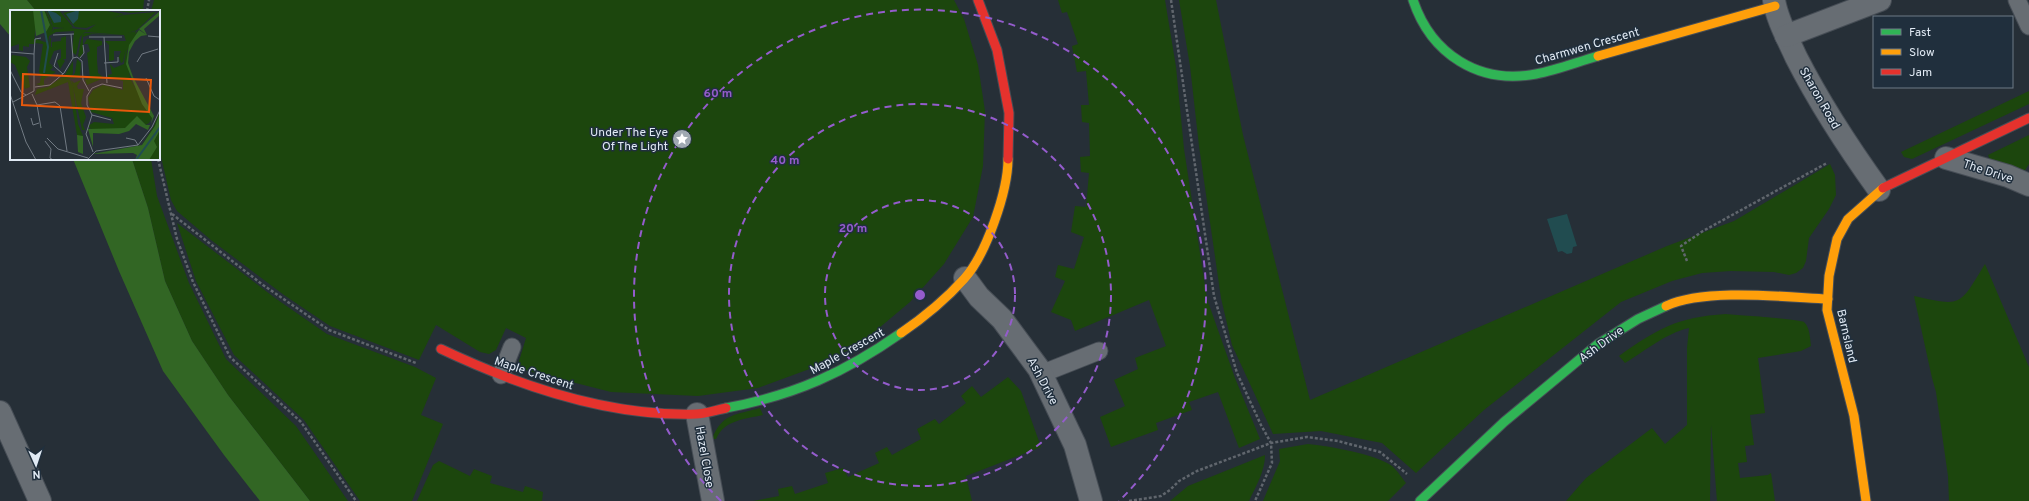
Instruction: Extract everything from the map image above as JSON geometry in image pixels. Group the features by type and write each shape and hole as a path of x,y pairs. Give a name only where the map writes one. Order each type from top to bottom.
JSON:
{"street":[{"name":"Maple Crescent","path":"441,348 483,369 603,407 645,413 697,414 764,401 806,387 845,368 881,347 917,322 965,278 988,239 1002,196 1008,171 1009,113 997,50 978,0"},
{"name":"Charmwen Crescent","path":"1413,0 1421,23 1434,41 1450,56 1467,68 1498,75 1535,74 1775,3"},
{"path":"1786,36 1880,0"},
{"name":"Sharon Road","path":"1775,3 1786,36 1815,94 1850,150 1879,190"},
{"name":"Barnsland","path":"1866,501 1854,416 1832,335 1827,310 1831,259 1837,239 1848,218 1879,190 2029,118"},
{"name":"The Drive","path":"1946,158 2008,176 2029,185"},
{"name":"Ash Drive","path":"965,278 979,297 1002,319 1023,345 1041,374 1075,445 1091,501"},
{"name":"Ash Drive","path":"1420,501 1504,422 1598,344 1638,319 1670,304 1699,297 1757,295 1828,299"},
{"path":"0,412 40,501"},
{"name":"Hazel Close","path":"697,414 713,501"}],"lane":[{"path":"2017,0 2029,26"},
{"path":"501,375 512,347"},
{"path":"1041,374 1099,351"}],"path":[{"path":"147,10 149,0"},
{"path":"1171,0 1214,296 1237,373 1261,425 1271,442 1272,463 1255,501"},
{"path":"1687,262 1681,246 1703,231 1850,150"},
{"path":"158,160 177,239 193,282 230,357 301,422 356,501"},
{"path":"172,214 264,285 329,330 431,369 441,348"},
{"path":"1129,501 1161,496 1179,481 1197,471 1271,442 1307,438 1323,438 1361,446 1380,452 1408,476"}],"green space":[{"path":"0,0 27,0 35,10 10,10 10,36 0,24"},
{"path":"27,0 144,0 143,10 35,10"},
{"path":"154,0 954,0 964,19 978,65 985,111 983,166 973,217 944,264 910,302 860,344 815,367 758,388 698,396 611,392 521,369 519,361 526,338 506,328 496,350 489,354 480,352 436,325 419,360 330,326 284,295 211,240 177,211 171,200 160,152 160,10 151,10"},
{"path":"1058,0 1165,0 1176,67 1184,149 1207,299 1235,378 1260,439 1239,448 1218,392 1189,402 1192,410 1156,423 1158,430 1111,447 1100,417 1125,406 1114,380 1138,369 1135,358 1166,346 1149,300 1075,331 1071,320 1051,312 1065,281 1055,277 1058,265 1074,269 1084,237 1071,232 1075,206 1086,207 1089,173 1081,172 1080,157 1090,156 1089,123 1082,122 1081,105 1089,105 1086,71 1077,72 1072,46 1078,44 1067,12 1062,13"},
{"path":"1179,0 1216,0 1243,135 1310,400 1667,246 1734,221 1830,164 1835,175 1836,195 1829,209 1809,238 1806,261 1803,268 1796,273 1789,275 1774,272 1731,271 1702,273 1672,281 1621,302 1484,410 1416,473 1382,443 1321,431 1273,434 1232,345 1221,298 1199,146 1190,66"},
{"path":"2029,91 2029,104 1912,159 1904,157 1901,152"},
{"path":"2029,135 2029,164 2024,172 1990,160 1988,155"},
{"path":"73,160 132,160 148,208 165,281 192,341 228,395 310,501 260,501 224,455 163,371 119,271"},
{"path":"132,160 151,160 157,196 189,283 226,359 296,426 348,501 310,501 228,395 192,341 165,281 148,208"},
{"path":"177,223 275,298 327,334 415,367 436,378 421,415 443,424 412,501 360,501 304,420 234,355 196,281"},
{"path":"1985,264 2029,367 2029,501 1949,501 1948,476 1936,392 1914,296 1942,302 1958,300 1970,288"},
{"path":"1726,314 1800,321 1806,324 1809,330 1811,346 1801,351 1758,358 1765,413 1750,415 1754,445 1745,446 1747,462 1738,463 1740,478 1768,475 1771,473 1775,501 1717,501 1711,425 1710,501 1566,501 1586,478 1652,428 1665,444 1687,425 1687,348 1689,328 1680,330 1664,338 1625,363 1619,356 1645,338 1668,326 1694,318"},
{"path":"1008,377 1021,391 1041,447 966,476 972,501 753,501 779,496 778,489 792,486 795,494 828,483 825,473 843,468 848,477 879,463 875,453 887,447 892,455 921,439 917,429 935,419 939,424 966,403 961,396 972,386 981,397"},
{"path":"760,408 763,415 736,421 724,428 716,439 712,439 720,424 731,416"},
{"path":"1308,444 1364,454 1375,458 1392,466 1406,483 1388,501 1263,501 1280,461 1279,449"},
{"path":"1265,455 1262,473 1249,501 1170,501 1188,486"},
{"path":"439,461 470,476 474,469 492,476 490,483 523,492 525,486 543,492 542,501 417,501 433,465"}],"shaded area":[{"path":"1567,214 1577,246 1573,247 1572,253 1567,254 1562,251 1558,252 1547,219"}],"traffic: fast":[{"path":"1413,0 1421,19 1432,36 1445,50 1460,61 1477,70 1495,75 1515,76 1536,74 1598,56"},
{"path":"1420,501 1504,422 1598,344 1638,319 1666,306"},
{"path":"726,408 751,403 818,381 859,360 901,333"}],"traffic: slow":[{"path":"1598,56 1775,6"},
{"path":"901,333 942,301 964,279 980,255 988,239 1000,205 1007,172 1008,159"},
{"path":"1866,501 1854,416 1827,310 1829,276 1837,239 1848,219 1883,188"},
{"path":"1666,306 1682,300 1723,295 1828,299"}],"traffic: jam":[{"path":"978,0 997,50 1009,113 1008,159"},
{"path":"1883,188 2029,118"},
{"path":"441,349 471,363 533,387 597,405 663,414 700,414 726,408"}],"place":[{"name":"Under The Eye Of The Light","path":"682,139"}]}
